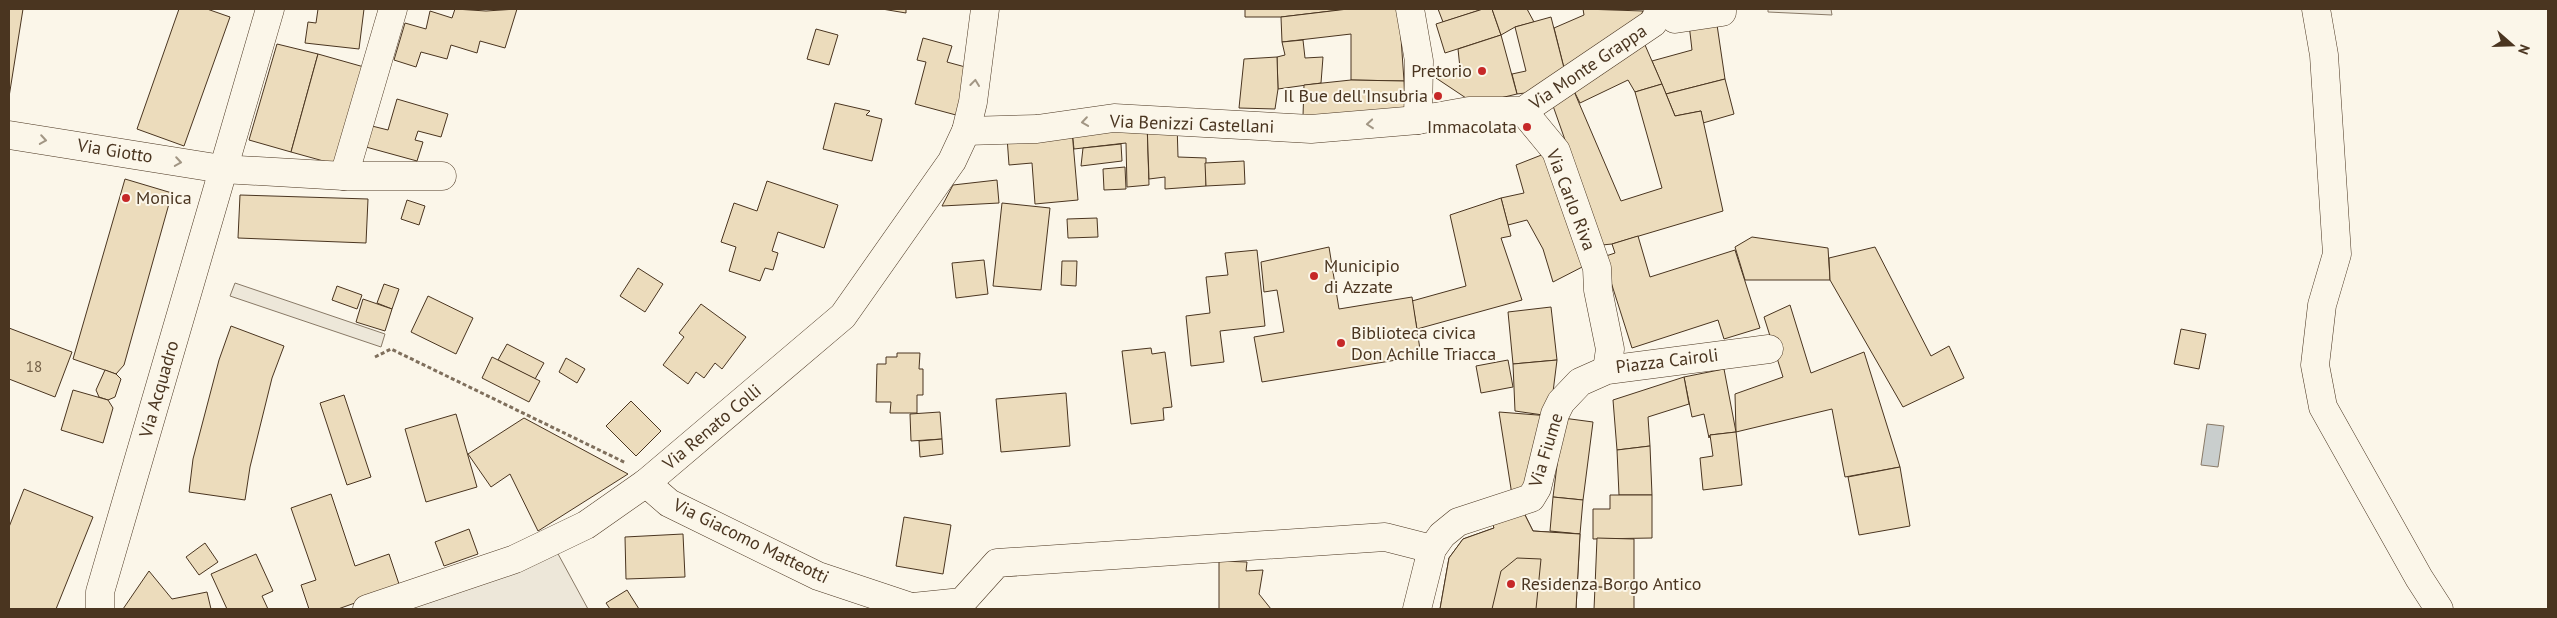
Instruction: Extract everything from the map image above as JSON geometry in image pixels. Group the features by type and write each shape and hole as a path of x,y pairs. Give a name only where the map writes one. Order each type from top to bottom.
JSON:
{"street":[{"name":"Via Acquadro","path":"100,609 100,592 270,9"},
{"path":"344,176 394,9"},
{"name":"Via Renato Colli","path":"367,609 515,558 586,525 650,480 843,316 952,161 966,130 973,102 985,9"},
{"path":"1410,9 1419,61 1418,120"},
{"name":"Via Monte Grappa","path":"1418,120 1469,111 1523,111 1653,23 1661,9"},
{"path":"1679,9 1675,19 1722,12 1722,9"},
{"path":"2316,9 2324,55 2337,254 2322,305 2315,365 2323,407 2438,609"},
{"name":"Via Carlo Riva","path":"1523,111 1556,151 1597,268"},
{"name":"Via Benizzi Castellani","path":"966,130 1037,129 1114,118 1311,129 1418,120"},
{"name":"Via Giotto","path":"9,135 222,169"},
{"path":"222,169 344,176 442,176"},
{"name":"Piazza Cairoli","path":"1597,268 1598,290 1610,349 1607,370 1769,349"},
{"name":"Via Fiume","path":"1417,609 1432,549 1442,535 1458,522 1531,498 1538,488 1555,414 1561,402 1580,382 1607,370"},
{"name":"Via Giacomo Matteotti","path":"650,480 669,502 818,576 915,608"},
{"path":"915,608 962,602 997,563 1385,537 1432,549"}],"path":[{"path":"375,357 391,349 650,480"}],"shaded area":[{"path":"1768,9 1831,9 1832,15 1768,12"},
{"path":"235,283 385,334 381,347 230,296"},
{"path":"2207,424 2224,426 2218,467 2201,465"},
{"path":"551,541 588,609 367,609"}],"building":[{"path":"9,9 23,9 9,97"},
{"path":"179,9 207,9 230,17 184,146 137,129"},
{"path":"318,9 364,9 359,49 305,43 308,22 316,23"},
{"path":"455,9 486,11 517,9 505,48 480,41 477,53 451,45 447,59 421,52 416,67 394,60 405,23 426,29 430,11 452,18"},
{"path":"882,9 906,9 906,13"},
{"path":"1245,9 1348,9 1281,17 1245,17"},
{"path":"1348,9 1399,9 1404,81 1351,80 1351,34 1282,42 1281,17"},
{"path":"1438,9 1480,9 1480,10 1443,22"},
{"path":"1483,9 1492,9 1501,35 1445,53 1436,24"},
{"path":"1492,9 1527,9 1534,22 1515,27 1501,35"},
{"path":"1583,9 1643,11 1637,24 1565,72 1554,28 1584,15"},
{"path":"1551,17 1565,72 1541,91 1517,94 1512,74 1526,71 1515,27"},
{"path":"1716,18 1725,79 1666,94 1652,61 1692,50 1689,24"},
{"path":"816,29 838,35 829,65 807,59"},
{"name":"Pretorio","path":"1501,35 1517,94 1475,104 1436,78 1460,68 1458,49"},
{"path":"923,38 952,46 947,62 969,68 956,115 915,104 926,62 917,60"},
{"path":"1303,40 1305,58 1323,57 1321,83 1278,89 1277,57 1285,55 1282,42"},
{"path":"277,44 318,54 291,152 249,140"},
{"path":"1645,45 1662,84 1635,92 1628,80 1580,103 1573,89"},
{"path":"318,54 364,67 338,165 291,152"},
{"path":"1277,57 1278,89 1275,109 1239,108 1244,59"},
{"path":"1725,79 1734,114 1703,123 1701,111 1675,116 1666,94"},
{"path":"1351,80 1404,81 1405,111 1303,116 1304,85"},
{"path":"1662,84 1675,116 1701,111 1723,211 1612,244 1602,245 1552,103 1573,89 1621,201 1662,188 1635,92"},
{"path":"397,99 448,114 441,137 418,131 415,140 423,142 417,161 366,147 372,126 388,130"},
{"path":"835,103 870,111 866,115 882,119 872,161 823,149"},
{"path":"1147,122 1149,185 1127,187 1126,143 1074,149 1072,131"},
{"path":"1147,122 1177,123 1178,157 1206,158 1206,186 1165,189 1165,177 1149,179"},
{"path":"1072,131 1078,200 1035,204 1032,163 1009,165 1007,137"},
{"path":"1121,144 1122,161 1081,166 1083,148"},
{"path":"1544,154 1590,263 1553,282 1543,249 1527,220 1508,225 1501,198 1524,193 1516,165"},
{"path":"1244,161 1245,184 1206,186 1205,163"},
{"path":"1125,167 1126,189 1104,190 1103,169"},
{"path":"125,179 172,193 124,365 116,374 73,359"},
{"path":"997,180 999,203 942,206 953,185"},
{"path":"767,181 838,205 824,248 778,232 772,251 778,253 773,270 765,268 760,281 729,271 736,247 721,242 734,203 757,211"},
{"path":"240,195 368,199 366,243 238,238"},
{"path":"1501,198 1511,236 1501,238 1522,300 1417,329 1412,301 1466,286 1450,215"},
{"path":"407,200 425,206 419,225 401,219"},
{"path":"1002,203 1050,208 1041,290 993,286"},
{"path":"1097,218 1098,237 1068,238 1067,219"},
{"path":"1638,236 1650,277 1735,250 1760,328 1724,339 1718,320 1632,348 1603,257 1615,253 1612,244"},
{"path":"1752,237 1828,248 1830,280 1745,280 1735,247"},
{"path":"1329,247 1339,309 1412,297 1421,356 1262,382 1254,337 1284,332 1277,290 1264,292 1261,262"},
{"path":"1875,247 1931,356 1949,346 1964,378 1903,407 1830,280 1829,258"},
{"path":"1257,250 1265,326 1220,331 1224,362 1191,366 1186,316 1210,313 1206,277 1228,275 1225,253"},
{"path":"984,260 988,294 956,298 952,263"},
{"path":"1062,261 1077,261 1076,286 1061,285"},
{"path":"638,268 663,284 645,312 620,296"},
{"path":"384,284 399,289 392,309 377,303"},
{"path":"337,286 362,295 357,309 332,300"},
{"path":"428,296 473,318 456,354 411,332"},
{"path":"363,299 392,309 385,331 356,322"},
{"path":"701,304 746,337 722,369 715,363 704,378 696,372 688,384 663,365 684,337 679,333"},
{"path":"1790,305 1811,373 1864,352 1900,467 1845,477 1832,409 1736,432 1735,394 1783,377 1764,317"},
{"path":"1551,307 1557,360 1513,364 1508,312"},
{"path":"231,326 284,346 272,378 250,467 245,500 189,492 193,459 219,360"},
{"path":"9,328 72,352 55,397 9,379"},
{"path":"2181,329 2206,334 2199,369 2174,364"},
{"path":"507,344 544,363 535,379 498,360"},
{"path":"1151,348 1152,354 1165,352 1172,407 1163,408 1164,420 1131,424 1122,351"},
{"path":"897,353 920,353 919,369 923,369 923,395 917,395 917,413 890,413 891,402 876,402 877,364 886,364 886,357 897,357"},
{"path":"492,357 540,381 529,402 482,378"},
{"path":"566,358 585,369 577,383 559,372"},
{"path":"1508,360 1513,387 1481,393 1476,366"},
{"path":"1557,360 1550,416 1515,411 1513,364"},
{"path":"1724,369 1736,432 1710,435 1709,438 1704,414 1692,417 1684,377"},
{"path":"105,370 116,374 121,379 115,397 108,400 99,397 96,390"},
{"path":"1684,377 1689,404 1648,417 1650,446 1617,450 1613,400"},
{"path":"73,390 108,400 113,408 103,443 61,430"},
{"path":"1066,393 1070,446 1001,452 996,399"},
{"path":"344,395 371,477 347,485 320,403"},
{"path":"631,401 661,431 636,456 606,426"},
{"path":"940,412 942,439 911,441 910,414"},
{"path":"1499,412 1550,416 1532,486 1512,495"},
{"path":"456,414 477,487 426,502 405,429"},
{"path":"524,418 628,474 538,531 510,474 491,487 468,454"},
{"path":"1563,418 1593,422 1583,500 1553,497"},
{"path":"1736,432 1742,485 1703,490 1700,458 1713,456 1710,435"},
{"path":"942,439 943,454 920,457 919,441"},
{"path":"1650,446 1652,495 1619,495 1617,450"},
{"path":"1900,467 1910,526 1859,535 1848,477"},
{"path":"24,489 93,517 56,609 9,609 9,527"},
{"path":"331,494 355,566 389,554 400,587 338,609 309,609 301,585 316,580 291,508"},
{"path":"1610,495 1652,495 1652,538 1593,539 1593,509 1610,509"},
{"path":"1553,497 1583,500 1580,534 1550,531"},
{"name":"Residenza Borgo Antico","path":"1523,511 1533,531 1580,534 1576,609 1536,609 1541,559 1517,558 1501,571 1492,609 1440,609 1449,558 1463,539 1494,528 1491,519"},
{"name":"Residenza Borgo Antico","path":"1523,511 1533,531 1580,534 1576,609 1440,609 1449,558 1463,539 1494,528 1491,519"},
{"path":"904,517 951,525 943,574 896,566"},
{"path":"469,529 478,554 444,566 435,542"},
{"path":"683,534 685,577 626,579 625,537"},
{"path":"1597,538 1634,539 1634,588 1595,587"},
{"path":"205,543 218,562 199,575 186,557"},
{"path":"256,554 273,591 262,596 268,609 227,609 211,574"},
{"path":"1517,558 1541,559 1536,609 1492,609 1501,571"},
{"path":"1219,561 1247,562 1246,571 1263,570 1259,594 1271,609 1219,609"},
{"path":"149,571 172,599 207,592 211,609 123,609"},
{"path":"1595,587 1634,588 1634,609 1594,609"},
{"path":"627,590 639,609 610,609 606,603"}],"place":[{"name":"Pretorio","path":"1482,71"},
{"name":"Il Bue dell'Insubria","path":"1438,96"},
{"name":"Immacolata","path":"1527,127"},
{"name":"Monica","path":"126,198"},
{"name":"Municipio di Azzate","path":"1314,276"},
{"name":"Biblioteca civica Don Achille Triacca","path":"1341,343"},
{"name":"Residenza Borgo Antico","path":"1511,584"}]}
